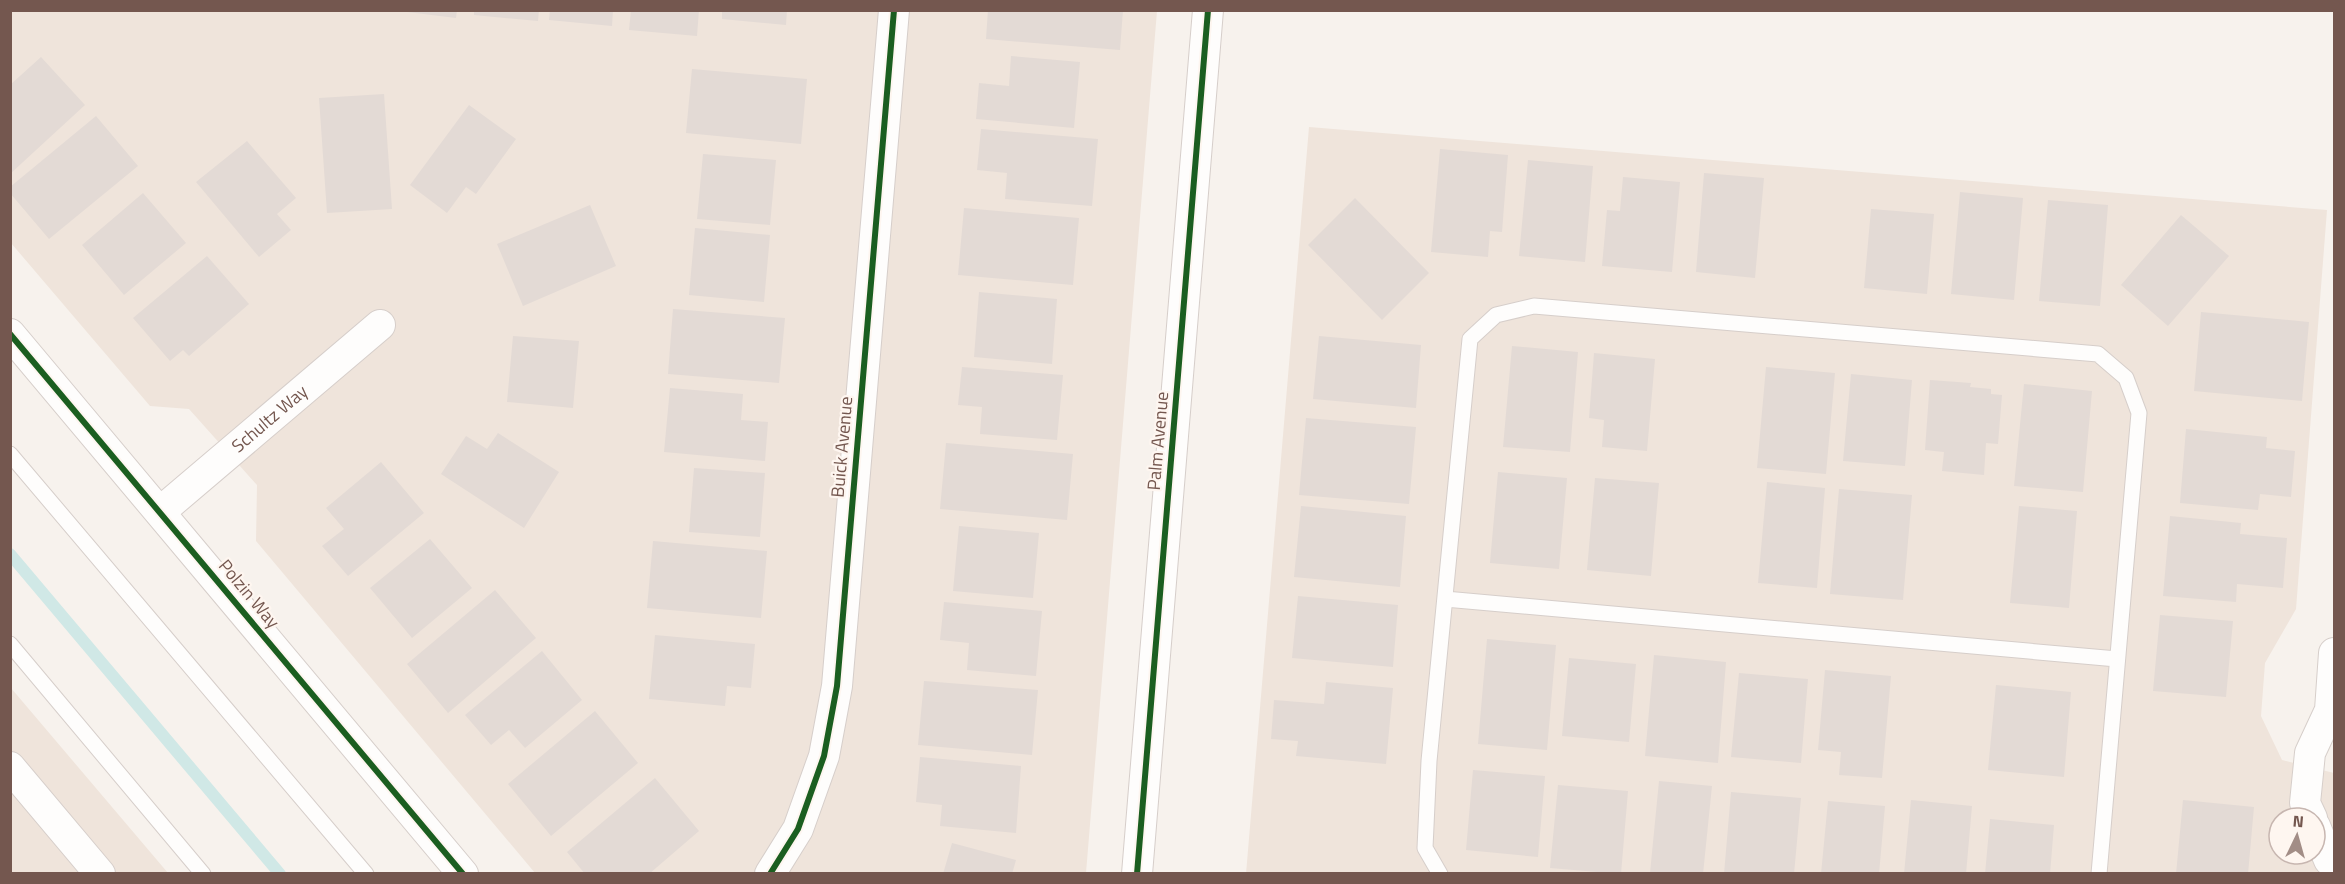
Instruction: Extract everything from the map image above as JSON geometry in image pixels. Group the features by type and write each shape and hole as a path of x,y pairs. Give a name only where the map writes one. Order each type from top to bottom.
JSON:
{"street":[{"name":"Buick Avenue","path":"770,873 798,828 824,756 837,686 894,10"},
{"name":"Palm Avenue","path":"1137,873 1208,10"},
{"name":"Schultz Way","path":"160,512 380,325"},
{"name":"Polzin Way","path":"10,334 463,873"},
{"path":"2307,806 2310,753 2332,715 2334,653"},
{"path":"10,767 100,873"}],"lane":[{"path":"1440,873 1425,848 1429,761 1470,339 1496,315 1534,306 2098,354 2126,378 2139,412 2099,873"},
{"path":"10,454 366,873"},
{"path":"1445,598 2117,659"},
{"path":"10,644 203,873"}],"shaded area":[{"path":"10,11 1157,11 1086,873 535,873 256,541 257,485 189,409 150,406 11,243"},
{"path":"1309,127 2327,210 2296,609 2265,663 2261,716 2282,760 2334,773 2334,873 1246,874"},
{"path":"11,688 168,873 11,873"}],"building":[{"path":"391,10 457,10 456,18"},
{"path":"474,10 539,10 538,21 474,15"},
{"path":"550,10 613,10 612,26 549,20"},
{"path":"631,10 699,10 697,36 629,30"},
{"path":"722,10 787,10 786,25 722,19"},
{"path":"988,10 1123,10 1120,50 986,39"},
{"path":"1011,56 1080,62 1074,128 976,119 979,83 1009,86"},
{"path":"41,57 85,105 10,174 10,85"},
{"path":"692,69 807,79 801,144 686,133"},
{"path":"384,94 392,209 327,213 319,98"},
{"path":"469,105 516,139 476,194 466,187 447,213 410,185"},
{"path":"96,116 138,166 49,239 10,193 10,187"},
{"path":"981,129 1098,139 1092,206 1005,199 1007,173 977,170"},
{"path":"247,141 296,198 277,214 291,230 259,257 196,182"},
{"path":"1440,149 1508,155 1502,232 1490,231 1488,257 1431,252"},
{"path":"703,154 776,160 770,225 697,219"},
{"path":"1528,160 1593,166 1585,262 1519,256"},
{"path":"1704,173 1764,178 1755,278 1696,272"},
{"path":"1623,177 1680,182 1672,272 1602,266 1607,210 1620,211"},
{"path":"1960,192 2023,198 2014,300 1951,294"},
{"path":"143,193 186,243 124,295 82,245"},
{"path":"1355,198 1429,273 1382,320 1308,245"},
{"path":"2048,200 2108,205 2100,306 2039,301"},
{"path":"590,205 616,266 523,306 497,244"},
{"path":"964,208 1079,218 1073,285 958,275"},
{"path":"1871,209 1934,214 1927,294 1864,288"},
{"path":"2181,215 2229,256 2168,326 2121,285"},
{"path":"695,228 770,235 764,302 689,295"},
{"path":"207,256 249,304 189,356 183,350 170,361 133,318"},
{"path":"979,292 1057,299 1052,364 974,357"},
{"path":"673,309 785,318 779,383 668,374"},
{"path":"2201,312 2309,322 2302,401 2194,391"},
{"path":"513,336 579,341 573,408 507,402"},
{"path":"1319,336 1421,345 1416,408 1313,399"},
{"path":"1512,346 1578,352 1570,452 1503,447"},
{"path":"1594,353 1655,359 1647,451 1602,447 1604,420 1589,418"},
{"path":"962,367 1063,375 1057,440 980,434 982,407 958,405"},
{"path":"1766,367 1835,373 1826,474 1757,468"},
{"path":"1851,374 1912,380 1905,466 1843,461"},
{"path":"1930,380 1971,383 1970,387 1991,389 1991,394 2002,395 1998,444 1986,443 1984,475 1942,471 1944,452 1925,450"},
{"path":"2024,384 2092,391 2083,492 2014,486"},
{"path":"670,388 743,394 741,420 768,422 765,461 664,452"},
{"path":"1306,418 1416,427 1409,504 1299,495"},
{"path":"2186,429 2267,437 2266,448 2295,451 2291,497 2260,494 2258,510 2180,503"},
{"path":"498,433 559,472 524,528 441,474 466,436 487,449"},
{"path":"946,443 1073,454 1067,520 940,509"},
{"path":"381,462 424,513 348,576 322,546 344,529 326,508"},
{"path":"694,468 765,473 760,537 689,532"},
{"path":"1498,472 1567,478 1559,569 1490,563"},
{"path":"1595,478 1659,483 1651,576 1587,570"},
{"path":"1767,482 1825,488 1817,588 1758,583"},
{"path":"1839,489 1912,495 1903,600 1830,594"},
{"path":"1301,506 1406,516 1400,587 1294,577"},
{"path":"2019,506 2077,511 2069,608 2010,603"},
{"path":"2170,516 2241,523 2240,534 2287,538 2283,588 2237,584 2236,602 2163,596"},
{"path":"959,526 1039,533 1033,598 953,591"},
{"path":"430,539 472,588 412,638 370,588"},
{"path":"653,541 767,551 761,618 647,608"},
{"path":"495,590 536,638 448,713 407,664"},
{"path":"1298,596 1398,605 1393,667 1292,658"},
{"path":"944,602 1042,611 1036,676 967,670 969,643 940,640"},
{"path":"2160,615 2233,621 2226,697 2153,691"},
{"path":"655,635 755,644 751,688 727,686 725,706 649,699"},
{"path":"1487,639 1556,645 1547,750 1478,744"},
{"path":"542,651 582,700 525,748 509,730 491,745 465,715"},
{"path":"1654,655 1726,662 1718,763 1645,756"},
{"path":"1569,658 1636,664 1629,742 1562,736"},
{"path":"1825,670 1891,676 1882,778 1839,775 1841,752 1818,750"},
{"path":"1739,673 1808,679 1801,763 1731,757"},
{"path":"924,681 1038,690 1032,755 918,745"},
{"path":"1326,682 1393,688 1386,764 1296,756 1298,741 1271,739 1274,700 1324,704"},
{"path":"1996,685 2071,692 2064,777 1988,770"},
{"path":"595,711 638,763 551,836 508,784"},
{"path":"920,757 1021,766 1016,833 940,826 942,805 916,802"},
{"path":"1473,770 1545,776 1538,857 1466,850"},
{"path":"655,778 699,831 649,874 585,874 567,852"},
{"path":"1659,781 1712,786 1703,874 1650,873"},
{"path":"1558,785 1628,791 1621,874 1550,868"},
{"path":"1731,792 1801,798 1794,874 1724,874"},
{"path":"1911,800 1972,806 1966,874 1904,874"},
{"path":"2183,800 2254,807 2248,874 2176,874"},
{"path":"1828,801 1885,806 1879,874 1821,874"},
{"path":"1990,819 2054,825 2050,874 1985,874"},
{"path":"952,843 1016,860 1012,874 943,874"}],"waterway":[{"path":"10,554 280,874"}],"cycle path":[{"path":"770,874 798,829 824,756 837,686 894,10"},
{"path":"1137,874 1208,10"},
{"path":"10,334 463,874"}]}
